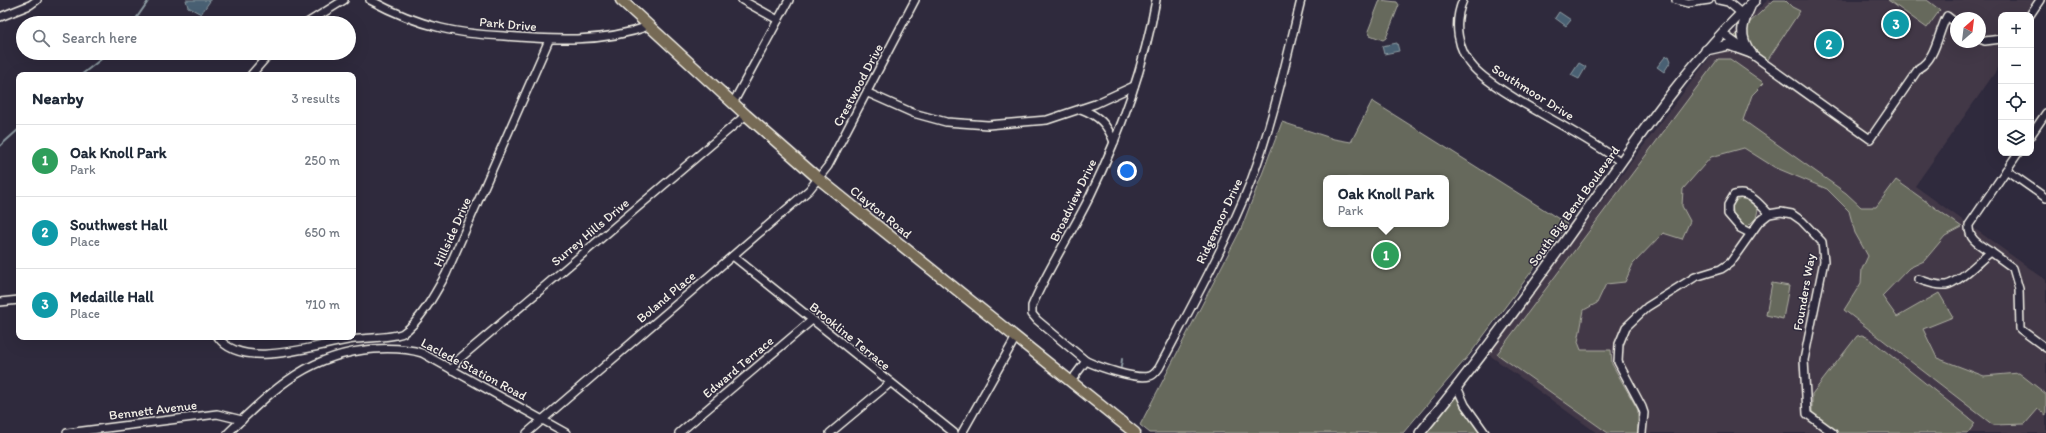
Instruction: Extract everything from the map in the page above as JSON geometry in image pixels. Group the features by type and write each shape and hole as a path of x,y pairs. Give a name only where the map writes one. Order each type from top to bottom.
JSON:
{"main road":[{"name":"Clayton Road","path":"621,0 746,115 819,179 1071,381 1129,431"},
{"name":"South Big Bend Boulevard","path":"1420,433 1457,387 1558,251 1621,162 1705,50 1754,1"},
{"path":"1751,53 1742,41 1742,34 1743,23 1754,1"},
{"path":"1705,50 1729,46 1751,53"}],"street":[{"path":"0,18 30,5 37,0"},
{"path":"318,16 344,0"},
{"name":"Park Drive","path":"370,0 403,16 441,28 483,35 549,40 617,36 649,26"},
{"path":"742,0 778,20"},
{"path":"733,103 788,0"},
{"name":"Crestwood Drive","path":"819,179 828,166 868,93 915,0"},
{"name":"Broadview Drive","path":"1086,361 1032,314 1032,306 1090,196 1114,142 1134,86 1152,24 1156,0"},
{"name":"Ridgemoor Drive","path":"1086,361 1140,376 1155,374 1159,368 1225,240 1251,180 1274,113 1301,0"},
{"name":"Southmoor Drive","path":"1463,0 1456,28 1463,51 1474,68 1502,90 1594,143 1621,162"},
{"path":"1676,0 1688,3 1709,0"},
{"path":"1719,0 1728,2 1741,13"},
{"path":"2032,12 2040,0"},
{"path":"1722,33 1870,139 1919,68 1926,64 1938,41 1940,28 1947,16 1950,18"},
{"path":"1986,41 1998,39"},
{"name":"Hillside Drive","path":"356,339 402,333 424,309 439,287 460,246 513,118 549,40"},
{"path":"254,72 264,60"},
{"path":"868,93 913,113 946,122 988,125 1047,120 1081,109 1134,86"},
{"path":"1081,109 1095,114 1104,122 1114,142"},
{"path":"2034,131 2046,113"},
{"name":"Surrey Hills Drive","path":"452,370 458,360 746,115"},
{"path":"2016,156 1969,225 1969,232 1974,240 2013,268 2019,289 2020,330 2046,348"},
{"path":"2006,170 2046,198"},
{"name":"Boland Place","path":"527,433 799,199 819,179"},
{"path":"1642,433 1644,413 1642,407 1618,362 1619,344 1626,327 1647,307 1695,276 1722,269 1730,263 1750,233 1759,222 1769,214 1756,200 1747,194 1734,195 1728,206 1728,214 1740,228 1750,233"},
{"name":"Founders Way","path":"1769,214 1781,212 1792,214 1802,221 1822,242 1824,261 1804,360 1804,373 1807,414 1833,433"},
{"path":"1918,279 1935,285 1947,285 1954,282 1991,252"},
{"name":"Brookline Terrace","path":"733,256 954,433"},
{"path":"0,302 16,300"},
{"name":"Edward Terrace","path":"679,433 812,320"},
{"path":"962,433 1016,337"},
{"name":"Hillside Drive","path":"221,340 228,347 238,352 251,354 304,350 348,340"},
{"name":"Laclede Station Road","path":"228,433 274,390 300,371 318,362 338,355 361,350 409,349 422,353 566,433"},
{"path":"1071,381 1086,361"},
{"path":"830,433 890,383"},
{"path":"1457,387 1465,405 1485,433"},
{"name":"Bennett Avenue","path":"67,433 217,414 242,420"}],"shaded area":[{"path":"1768,0 2046,0 2034,17 2034,12 1998,12 1998,68 1915,186 2046,280 2046,433 1597,433 1488,354 1701,69 1720,46"}],"green space":[{"path":"1380,0 1397,2 1399,5 1386,38 1383,40 1370,35 1368,31"},
{"path":"1774,0 1785,0 1792,7 1800,11 1767,61 1734,37"},
{"path":"1888,0 1927,0 1940,10 1927,28"},
{"path":"1718,59 1730,59 1764,83 1752,95 1743,120 1846,193 1861,207 1876,207 1896,180 1962,227 1945,236 1924,261 1909,268 1882,296 1897,317 1939,293 1953,317 1923,329 1937,358 1984,376 2019,373 2046,394 2046,415 2038,409 2025,424 1993,425 1844,310 1861,283 1862,269 1868,256 1855,233 1849,211 1827,189 1774,167 1744,148 1711,157 1683,189 1682,206 1690,221 1682,239 1663,233 1633,264 1625,282 1606,284 1597,303 1584,310 1578,342 1581,350 1611,350 1612,364 1638,410 1638,433 1608,433 1497,354"},
{"path":"1372,101 1567,224 1470,354 1403,433 1150,433 1140,425 1241,229 1282,122 1334,139 1351,142"},
{"path":"1742,197 1755,206 1758,210 1756,218 1747,227 1736,219 1733,211 1736,198"},
{"path":"1772,283 1789,286 1783,319 1766,315"},
{"path":"1862,335 1869,338 1975,423 1968,433 1837,433 1812,416 1812,394 1857,336"},
{"path":"1457,387 1485,433 1420,433"}],"water":[{"path":"186,0 210,1 201,14 188,7"},
{"path":"1559,12 1571,20 1566,26 1555,18"},
{"path":"1397,43 1399,51 1384,54 1382,46"},
{"path":"1669,56 1671,61 1664,72 1657,67 1665,57"},
{"path":"1579,63 1586,67 1579,79 1571,75"}],"waterway":[{"path":"138,16 149,0"},
{"path":"85,72 100,60"},
{"path":"0,146 16,132"},
{"path":"1121,367 1122,359"}],"place":[{"name":"Medaille Hall","path":"1896,24"},
{"name":"Southwest Hall","path":"1829,44"},
{"name":"Oak Knoll Park","path":"1386,255"}]}
